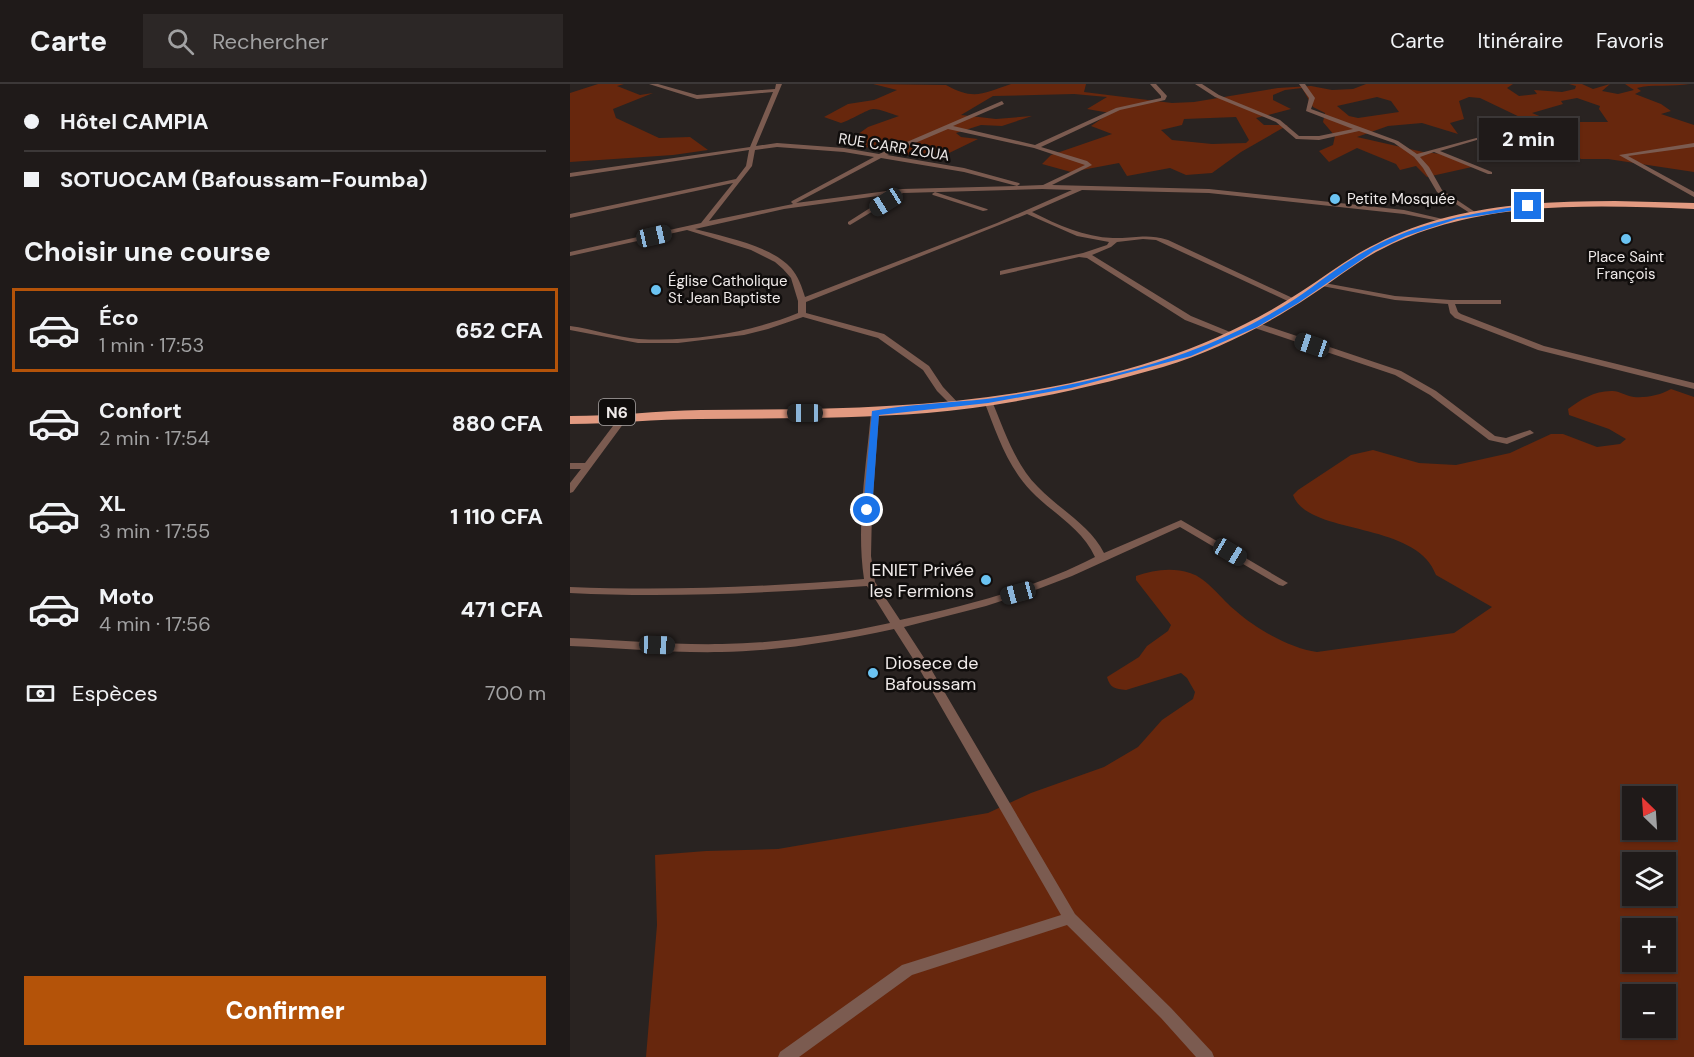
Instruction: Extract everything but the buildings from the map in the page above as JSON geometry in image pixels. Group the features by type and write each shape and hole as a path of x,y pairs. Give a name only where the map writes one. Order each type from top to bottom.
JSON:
{"highway":[{"path":"1444,220 1550,205 1694,206"},
{"name":"N6","path":"570,420 665,415 875,413 988,401 1140,369 1189,354 1255,325 1295,302 1384,243 1444,220"},
{"name":"N6","path":"570,412 626,416"}],"street":[{"path":"652,84 698,97 778,87 753,147 749,166 704,224"},
{"path":"1036,147 1129,105 1163,99 1164,96 1153,84"},
{"path":"1198,84 1217,96 1278,121 1298,138 1319,138 1359,129"},
{"path":"1302,84 1312,98 1308,110 1396,142 1416,156 1426,167 1439,191 1475,214"},
{"path":"784,207 880,156 1002,103"},
{"path":"948,127 1036,147 1089,165 1042,187"},
{"path":"1416,156 1478,138"},
{"name":"RUE CARR ZOUA","path":"570,175 753,147 802,146 964,170 1029,188"},
{"path":"1694,146 1622,154 1694,195"},
{"path":"1436,150 1490,173"},
{"path":"570,216 738,180"},
{"path":"570,254 784,207 902,191 1042,187 1244,193 1404,212 1444,220"},
{"path":"802,301 1028,212 1080,188"},
{"path":"850,223 902,191"},
{"path":"926,191 985,210"},
{"path":"1028,212 1070,231 1114,241 1145,236 1166,241 1295,302"},
{"path":"688,228 770,256 788,268 796,282 802,301 802,314"},
{"path":"1003,273 1085,255 1109,246 1114,241"},
{"path":"1085,255 1188,318 1232,336"},
{"path":"1322,284 1395,298 1451,302 1498,302"},
{"path":"1451,302 1454,314 1541,348 1694,386"},
{"path":"570,328 625,339 654,340 740,333 771,327 802,314 881,336 926,368 956,405"},
{"path":"1255,325 1398,373 1433,393 1492,438 1507,441 1530,433"},
{"path":"988,401 1001,434 1032,487 1085,536 1099,551 1101,558"},
{"path":"875,413 867,510 866,556 870,582 922,664 1070,918 1166,1013 1206,1057"},
{"path":"570,490 626,416"},
{"path":"570,466 586,466"},
{"path":"570,642 721,648 847,634 896,625 1018,593 1074,573 1101,558 1181,523 1283,583"},
{"path":"570,590 616,593 757,591 870,582"},
{"path":"786,1057 907,970 1070,918"}],"shaded area":[{"path":"598,84 624,84 617,86 640,95 653,93 613,109 616,118 659,138 690,137 708,150 673,155 570,162 570,93"},
{"path":"873,84 946,85 964,93 979,94 1011,84 1086,84 1084,92 1172,103 1194,102 1278,88 1311,86 1332,90 1353,89 1366,84 1513,84 1507,88 1519,96 1537,94 1534,90 1562,92 1575,89 1576,86 1569,84 1582,84 1593,89 1610,84 1602,91 1618,94 1634,90 1625,84 1690,84 1637,88 1641,91 1635,94 1661,104 1671,111 1661,114 1694,125 1694,172 1608,159 1581,159 1566,150 1566,139 1480,98 1469,97 1459,101 1464,119 1450,123 1458,134 1422,123 1388,126 1357,137 1442,154 1472,167 1427,177 1416,166 1400,170 1396,164 1357,148 1329,162 1319,151 1333,145 1335,136 1323,122 1325,113 1313,107 1302,88 1285,90 1273,95 1273,100 1291,109 1256,118 1264,125 1288,125 1241,152 1212,173 1186,175 1170,168 1127,176 1119,163 1071,172 1042,164 1051,155 1112,134 1091,126 1110,113 1087,109 1107,97 1074,94 993,96 961,115 996,119 1032,116 1002,126 981,125 956,133 961,137 978,139 945,155 907,155 885,148 859,147 846,143 868,127 899,116 876,109 841,123 824,117 848,104 874,100 897,90","holes":["1377,97 1391,101 1399,112 1358,118 1349,116 1337,106","1577,98 1600,106 1599,109 1608,122 1554,122 1532,113 1563,104 1561,101","1236,117 1249,140 1246,143 1212,144 1172,140 1161,130 1182,125 1184,119"]},
{"path":"1671,389 1694,397 1694,1057 646,1057 657,925 655,855 778,849 988,813 1031,793 1104,767 1138,747 1162,720 1193,699 1195,692 1187,678 1181,673 1126,690 1114,687 1108,681 1107,677 1139,657 1147,646 1168,631 1171,625 1136,580 1136,576 1142,574 1169,570 1183,571 1196,576 1208,584 1244,618 1263,631 1285,642 1317,652 1454,633 1492,607 1436,575 1425,557 1407,545 1386,536 1318,517 1302,508 1293,495 1351,455 1373,450 1419,463 1456,465 1510,453 1551,434 1563,434 1597,447 1620,444 1626,439 1609,429 1569,415 1568,409 1577,402 1605,391 1616,391 1639,397 1653,396"}],"place":[{"name":"Petite Mosquée","path":"1335,199"},
{"name":"Place Saint François","path":"1626,239"},
{"name":"Église Catholique St Jean Baptiste","path":"656,290"},
{"name":"ENIET Privée les Fermions","path":"986,580"},
{"name":"Diosece de Bafoussam","path":"873,673"}],"route":[{"path":"867,510 875,413 988,401 1140,369 1189,354 1255,325 1295,302 1359,257 1384,243 1444,220 1528,206"}]}
